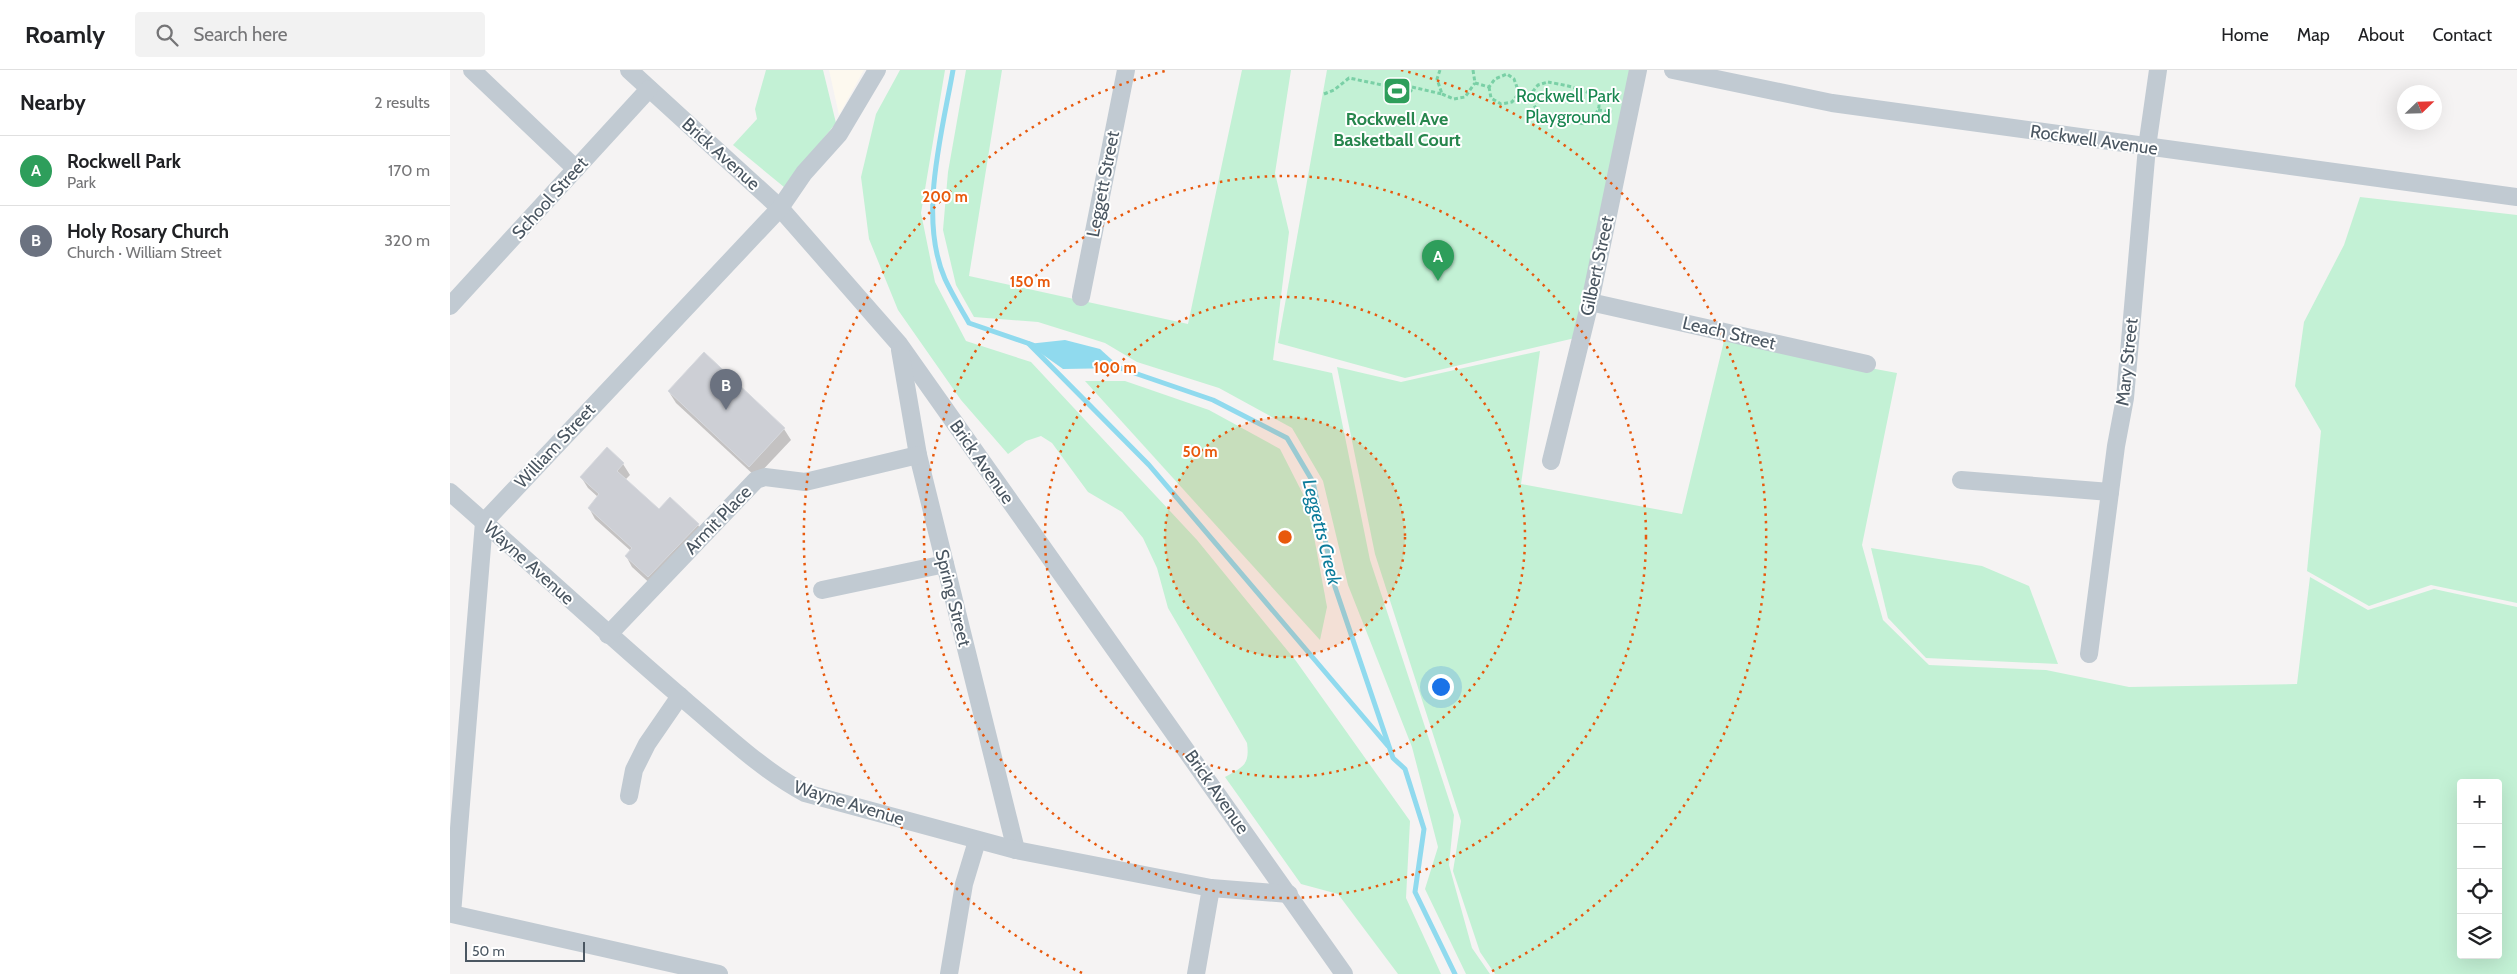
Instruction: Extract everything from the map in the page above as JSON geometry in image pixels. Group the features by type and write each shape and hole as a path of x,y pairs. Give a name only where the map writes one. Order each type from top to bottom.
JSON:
{"street":[{"path":"472,70 576,169"},
{"name":"William Street","path":"484,522 780,208 804,173 839,134 877,70"},
{"name":"Leggett Street","path":"1081,297 1126,70"},
{"name":"Gilbert Street","path":"1551,461 1590,302 1638,70"},
{"name":"Rockwell Avenue","path":"1673,70 1832,103 2517,197"},
{"name":"Mary Street","path":"2088,654 2125,398 2147,147 2158,70"},
{"name":"Brick Avenue","path":"635,72 649,89 780,208 899,344 1344,974"},
{"name":"School Street","path":"450,306 649,89"},
{"name":"Leach Street","path":"1590,302 1868,364"},
{"name":"Spring Street","path":"899,344 918,455 1016,850"},
{"name":"Armit Place","path":"608,636 756,480 765,478 805,482 918,455"},
{"path":"1961,480 2110,492"},
{"name":"Wayne Avenue","path":"450,492 608,636 776,776 805,793 1016,850 1211,888 1289,894"},
{"path":"484,522 456,791 452,914 719,974"},
{"path":"822,590 945,564"},
{"path":"629,796 634,770 647,744 680,696"},
{"path":"949,974 964,884 977,841"},
{"path":"1196,974 1211,888"}],"path":[{"path":"1440,70 1437,78 1442,94"},
{"path":"1324,94 1340,87 1349,78 1411,91 1412,87 1454,98 1465,97 1475,83 1473,70"},
{"path":"1507,74 1514,79 1519,93 1512,102 1501,104 1491,98 1489,87 1495,79 1507,74"},
{"path":"1548,82 1590,91 1597,100 1598,110 1594,117 1585,124 1538,114 1530,95 1538,85 1548,82"},
{"path":"1475,83 1489,87"},
{"path":"1519,93 1530,95"},
{"path":"1598,110 1612,112"}],"shaded area":[{"path":"829,70 864,70 839,115"}],"green space":[{"path":"766,70 823,70 836,123 784,187 733,145 757,119 755,109"},
{"path":"900,70 945,70 921,213 935,282 966,341 1031,362 1197,540 1296,661 1410,821 1406,898 1441,974 1398,974 1338,894 1301,884 1225,777 1241,768 1246,761 1247,743 1168,608 1157,568 1143,538 1122,512 1088,492 1052,443 1041,436 1026,441 1008,454 961,400 898,310 869,239 861,177 876,114"},
{"path":"966,70 1002,70 969,276 1188,324 1242,70 1291,70 1275,173 1289,232 1273,360 1332,373 1370,560 1454,815 1449,865 1472,948 1490,974 1466,974 1425,889 1438,847 1412,747 1348,585 1323,481 1292,428 1219,388 1137,362 1105,343 1038,322 974,317 956,285 943,230 948,172"},
{"name":"Rockwell Park Playground","path":"1327,70 1634,70 1575,338 1405,378 1278,343"},
{"path":"2360,197 2517,215 2517,603 2431,585 2369,606 2307,571 2321,431 2295,386 2304,322 2344,245"},
{"path":"1724,341 1897,373 1862,545 1883,620 1929,665 2046,670 2129,687 2297,684 2310,577 2368,610 2434,589 2517,607 2517,974 1495,974 1480,952 1453,871 1461,821 1375,554 1337,367 1401,382 1540,351 1521,484 1682,514"},
{"path":"1085,381 1125,381 1209,410 1280,449 1308,504 1327,607 1320,640"},
{"path":"1871,548 1982,566 2029,586 2058,664 1926,658 1888,618"}],"water":[{"path":"1065,340 1100,349 1121,368 1063,369 1028,344"}],"building":[{"path":"704,352 785,428 749,467 668,391"},
{"path":"607,447 624,463 617,471 659,509 670,497 699,524 648,577 625,556 632,548 588,508 599,494 580,477"}],"waterway":[{"name":"Leggetts Creek","path":"953,70 935,175 933,229 937,255 945,279 969,323 1033,345"},
{"name":"Leggetts Creek","path":"1029,344 1149,465 1388,746"},
{"name":"Leggetts Creek","path":"1117,367 1213,400 1287,438 1313,482 1335,587 1393,758 1405,769 1424,829 1415,892 1455,974"}],"place":[{"name":"Rockwell Ave Basketball Court","path":"1397,91"},
{"name":"Rockwell Park","path":"1438,281"},
{"name":"Holy Rosary Church","path":"726,410"}]}
